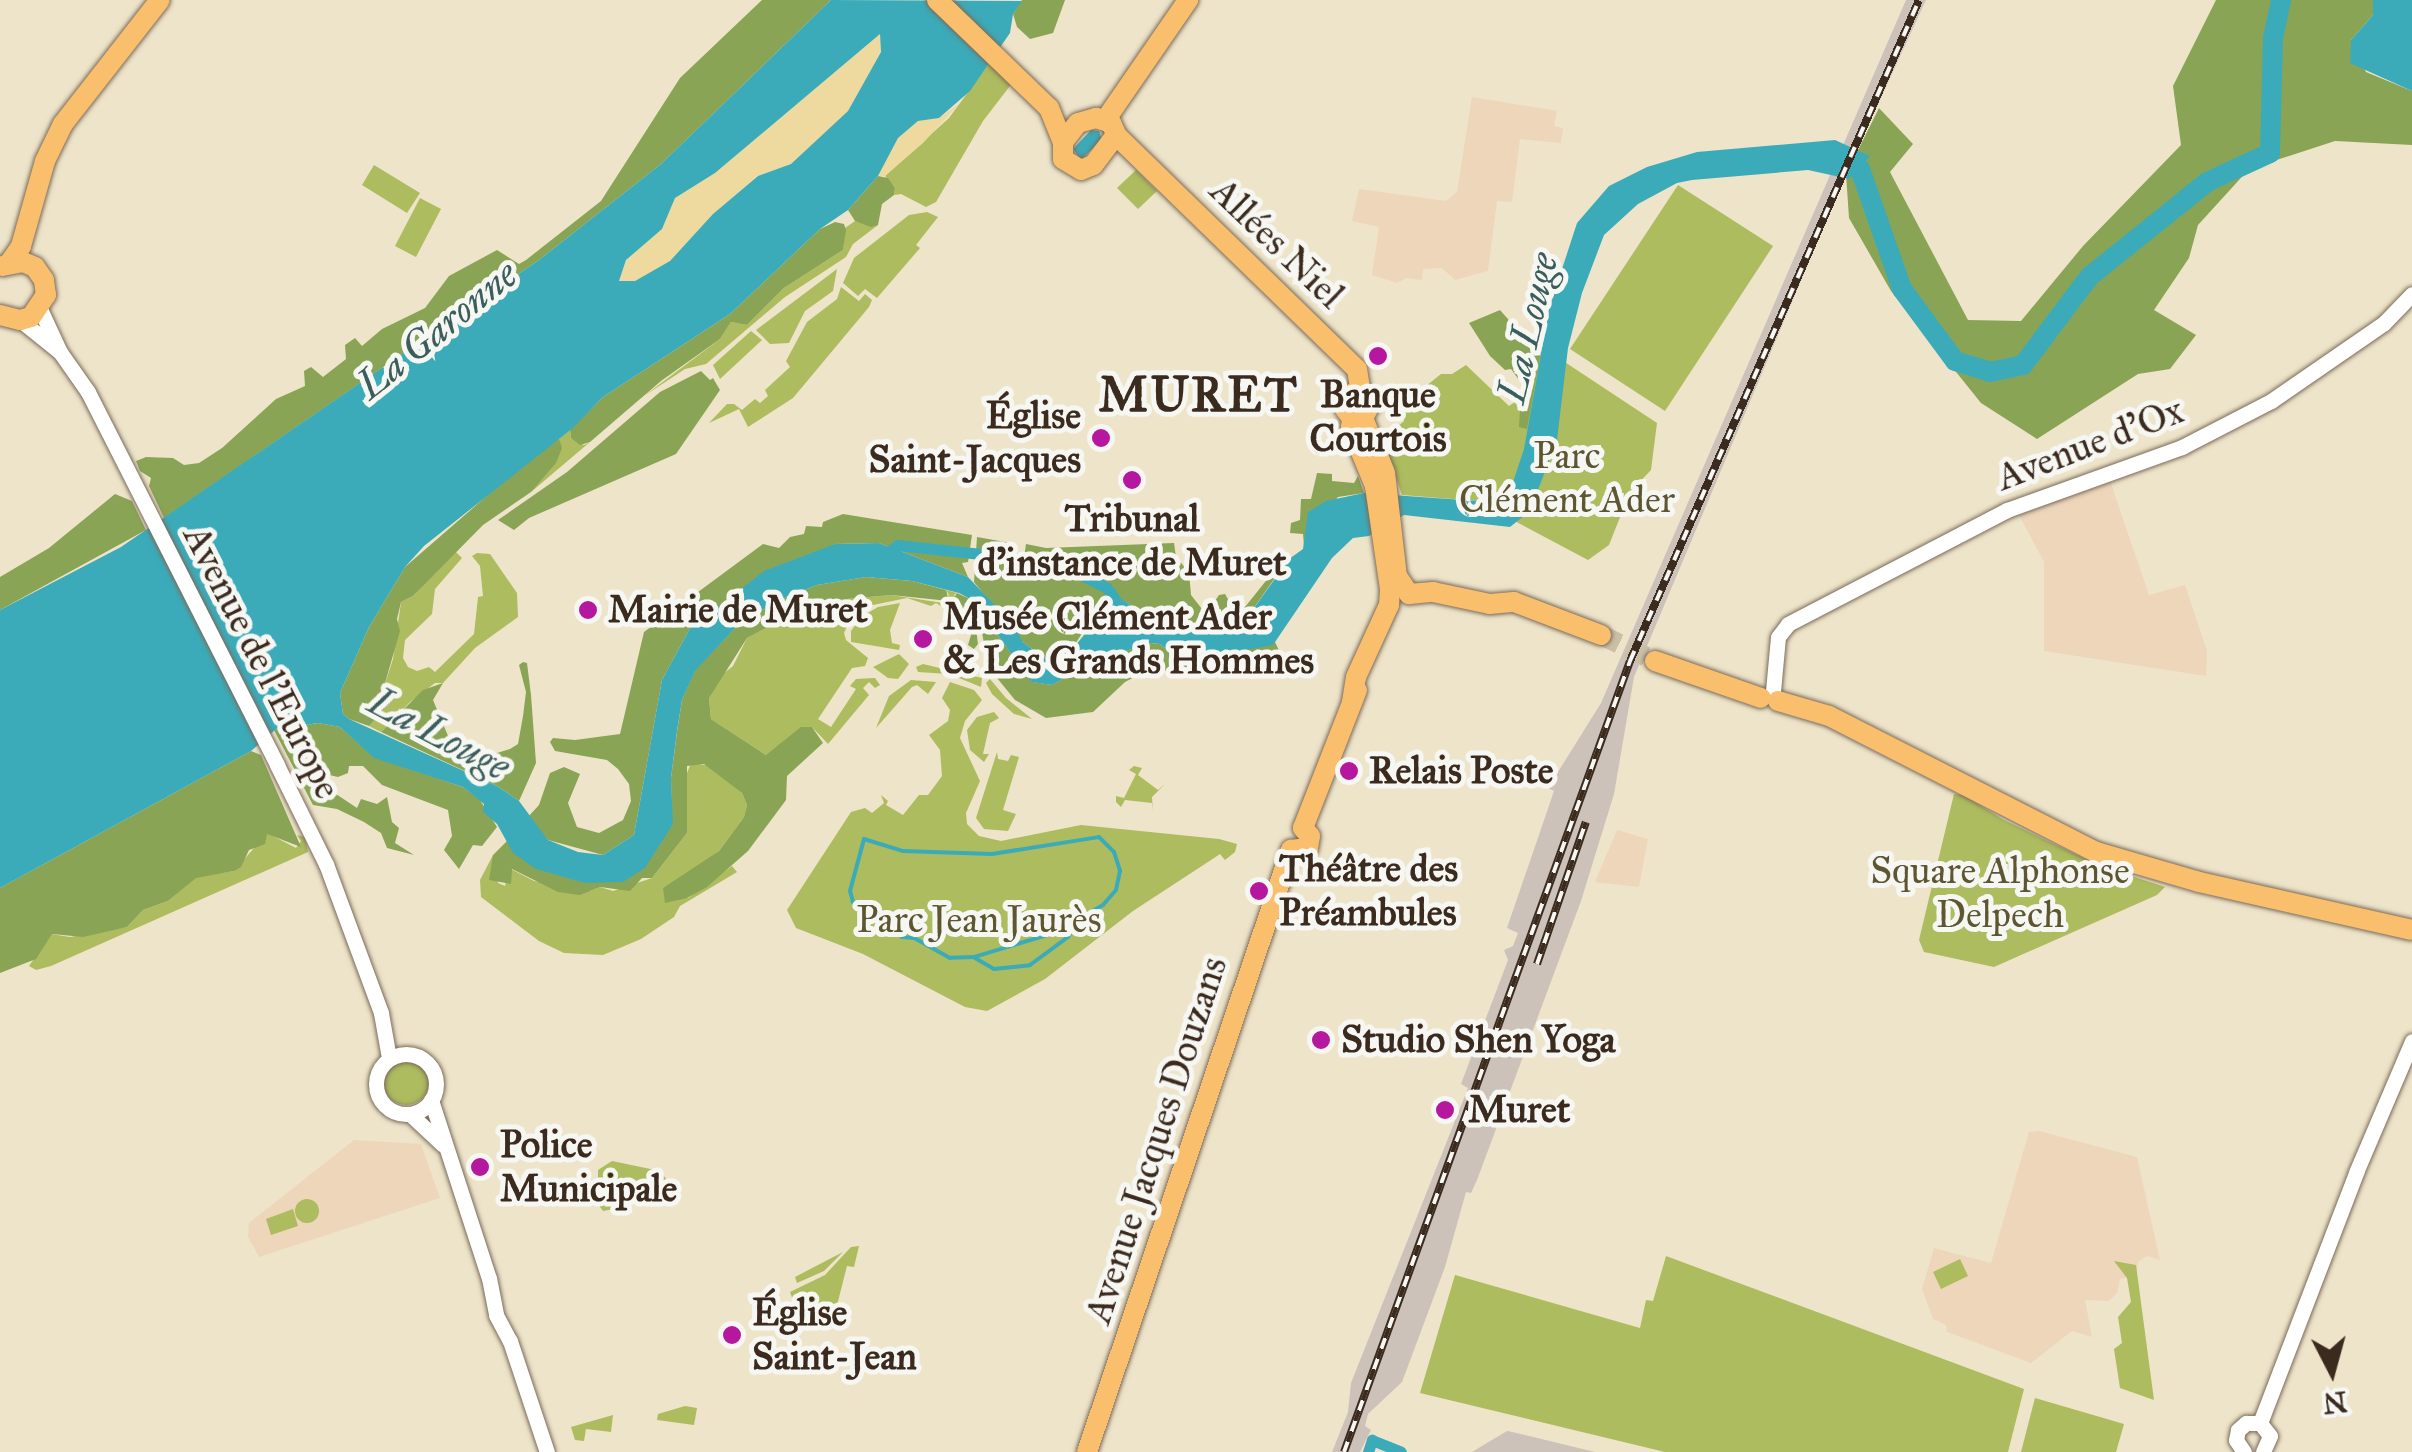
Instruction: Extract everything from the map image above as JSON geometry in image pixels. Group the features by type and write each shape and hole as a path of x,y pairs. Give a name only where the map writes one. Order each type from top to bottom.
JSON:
{"main road":[{"path":"5,264 21,246 45,161 63,124 160,0"},
{"path":"937,0 1050,108 1115,138"},
{"path":"1050,108 1063,142 1064,159 1080,170 1115,138 1188,0"},
{"path":"1063,142 1083,121"},
{"name":"Allées Niel","path":"1115,138 1356,369 1361,392 1345,401 1358,418 1351,428 1382,488 1398,597"},
{"path":"10,318 40,309 46,295 44,280 34,267 30,216"},
{"path":"5,264 34,267"},
{"path":"1398,597 1448,594 1490,604 1514,602 1601,635"},
{"name":"Avenue Jacques Douzans","path":"1087,1452 1291,850 1287,834 1303,828 1398,597"},
{"path":"1655,661 1829,716 2096,852 2332,914 2412,930"},
{"path":"2332,914 2412,945"}],"street":[{"name":"Avenue d'Ox","path":"1771,697 1779,634 1788,624 2007,510 2182,447 2271,401 2384,323 2412,294"},
{"name":"Avenue de l'Europe","path":"40,309 60,352 88,392 129,470 326,864 396,1056"},
{"name":"Avenue de l'Europe","path":"10,318 60,352"},
{"path":"2260,1423 2356,1170 2412,1041"},
{"path":"446,1148 410,1114 389,1110 376,1093 378,1071 396,1056 423,1059 432,1070 436,1084 431,1100 489,1278 496,1316 510,1341 546,1452"},
{"path":"410,1114 431,1100"},
{"path":"2244,1452 2236,1440 2238,1430 2246,1423 2260,1423"},
{"path":"2260,1423 2270,1436 2263,1452"}],"shaded area":[{"path":"1906,0 1926,0 1846,174 1634,677 1614,794 1581,901 1477,1180 1471,1193 1466,1192 1445,1267 1402,1382 1368,1414 1365,1426 1371,1430 1360,1452 1332,1452 1348,1412 1351,1383 1468,1088 1461,1084 1508,960 1504,950 1513,946 1518,933 1507,928 1554,791 1548,788 1601,703"},
{"path":"1472,97 1557,111 1554,126 1563,128 1561,143 1520,139 1512,202 1497,201 1488,271 1455,280 1442,268 1423,269 1422,280 1406,278 1397,283 1372,275 1379,227 1352,221 1359,189 1446,201 1457,192"},
{"path":"2109,478 2149,595 2185,585 2207,651 2206,676 2044,651 2044,562 2019,515"},
{"path":"1617,830 1648,839 1639,887 1595,882"},
{"path":"2039,1131 2137,1157 2160,1260 2147,1256 2139,1261 2135,1276 2120,1279 2117,1293 2109,1301 2085,1300 2092,1337 2072,1331 2031,1363 1947,1332 1946,1325 1933,1319 1922,1289 1934,1248 1991,1263 2029,1132"},
{"path":"354,1140 421,1144 440,1198 259,1257 248,1237 249,1223"},
{"path":"1508,1431 1595,1452 1472,1452"}],"green space":[{"path":"762,0 831,0 661,164 539,260 164,518 149,486 151,478 140,471 136,461 146,457 173,458 184,465 199,463 222,448 276,399 305,386 304,371 311,367 323,377 346,359 345,345 355,338 362,346 382,329 425,308 449,276 497,250 519,264 526,260 601,201 680,78"},
{"path":"1022,0 1065,0 1053,33 1030,39 1017,27 1013,14"},
{"path":"2216,0 2373,0 2373,15 2351,40 2366,72 2412,91 2412,145 2335,141 2249,169 2198,225 2189,258 2154,310 2196,335 2170,369 2138,374 2037,439 1981,403 1891,291 1849,218 1846,174 1879,108 1913,144 1890,172 1968,320 2021,321 2083,246 2181,145 2173,86"},
{"path":"991,61 1013,82 983,121 936,202 926,207 901,194 894,195 895,188 885,176 949,118"},
{"path":"374,165 420,193 407,213 362,185"},
{"path":"1136,170 1157,191 1138,209 1117,188"},
{"path":"878,176 888,178 895,188 894,195 882,204 878,225 871,227 855,221 848,210"},
{"path":"1678,185 1773,246 1665,411 1570,349"},
{"path":"420,198 441,209 416,257 395,246"},
{"path":"927,212 938,217 916,245 920,248 877,298 865,289 858,296 843,283 854,258 909,215"},
{"path":"855,221 878,225 853,244 846,257 785,297 706,364 685,369 644,396 720,339 731,322 747,325 784,288 843,250 845,228"},
{"path":"835,222 844,224 846,230 843,250 784,288 747,325 731,322 720,339 661,381 590,442 580,445 571,438 570,430 603,397 730,314 820,229"},
{"path":"837,269 833,291 805,311 789,343 770,344 756,330"},
{"path":"841,287 859,301 865,294 872,300 869,307 793,398 748,427 739,409 709,423 727,404 742,410 755,399 760,403 768,396 765,390 790,367 786,361 807,322 837,299"},
{"path":"1500,310 1529,343 1542,347 1527,429 1519,427 1520,408 1515,402 1523,392 1522,384 1511,369 1505,370 1490,356 1469,323"},
{"path":"751,331 762,340 720,379 713,365"},
{"name":"Parc Clément Ader","path":"1542,347 1657,423 1651,470 1630,492 1609,545 1588,560 1477,501 1402,495 1386,448 1391,432 1404,421 1401,406 1441,374 1452,374 1466,365 1509,406 1515,402 1520,412 1530,407"},
{"path":"701,371 710,380 713,378 720,390 676,454 529,518 514,530 498,520 567,472 660,392"},
{"path":"570,430 571,438 584,445 590,442 531,492 559,439"},
{"path":"559,439 562,448 556,463 531,492 483,525 413,596 401,602 397,619 400,631 383,690 388,705 369,726 349,719 343,714 340,693 369,627 405,567 542,448"},
{"path":"1317,473 1332,474 1332,481 1354,483 1358,476 1364,493 1338,497 1308,532 1304,546 1303,534 1290,533 1291,523 1300,520 1301,499 1311,499"},
{"path":"115,494 132,501 146,530 0,610 0,577 49,548"},
{"path":"843,514 972,535 968,562 962,563 968,577 879,543 835,544 689,630 662,680 634,835 603,855 548,840 528,817 539,805 550,773 564,767 580,774 568,803 577,827 599,833 623,820 631,801 629,784 618,769 607,760 555,751 550,742 553,738 575,740 620,734 644,632 763,544 779,548 790,537 804,534 806,526 822,527 823,522"},
{"path":"977,537 1011,543 1009,570 1022,572 1026,544 1046,548 1174,543 1176,557 1189,572 1191,595 1206,614 1219,595 1225,594 1232,606 1245,607 1281,562 1286,562 1242,625 1214,634 1167,628 1126,602 1088,624 1070,652 1044,658 1023,642 974,582"},
{"path":"455,551 462,558 435,589 432,614 405,640 403,658 408,667 417,671 429,667 435,672 474,634 478,597 483,596 480,566 472,556 477,553 490,554 517,593 518,617 475,648 443,683 435,683 410,702 381,732 369,726 388,705 383,690 393,659 401,602 413,596"},
{"path":"866,577 912,581 946,590 949,601 891,595 814,602 747,638 709,698 711,719 766,755 801,727 812,727 823,743 787,776 786,800 748,851 707,887 687,898 665,903 663,888 719,851 744,817 747,805 742,793 704,764 687,766 687,833 652,878 642,878 630,891 600,887 580,895 558,892 512,869 511,884 489,880 493,855 508,840 585,883 672,824 671,778 677,732 682,700 695,670 738,625 775,602 817,585"},
{"path":"946,590 957,593 954,595 962,606 959,617 936,603 931,606 907,598 868,606 850,620 844,633 846,640 868,658 865,666 852,668 818,719 831,727 856,689 850,686 856,679 875,678 880,685 875,688 869,682 863,688 869,695 828,744 812,727 766,755 711,719 709,698 718,678 733,666 747,638 773,623 814,602 891,595 943,603 949,595"},
{"path":"957,593 972,600 978,644 974,649 968,645 971,635 959,621 962,606 954,598"},
{"path":"900,603 890,630 892,643 900,645 899,650 851,642 851,631 861,617 878,607"},
{"path":"978,609 1033,682 1052,685 1094,661 1150,643 1160,644 1176,657 1198,659 1275,642 1283,659 1280,668 1273,670 1218,665 1202,670 1146,671 1125,682 1093,712 1046,718 1015,700 988,667"},
{"path":"899,654 909,664 898,679 888,678 873,667"},
{"path":"527,663 536,763 519,801 497,786 381,732 423,690 443,683 433,700 451,743 484,757 510,749 518,744 523,716 526,692 519,665"},
{"path":"923,664 982,678 981,687 949,674 918,672 916,667"},
{"path":"990,679 1032,719 1014,714 992,694 986,683"},
{"path":"911,680 936,682 928,694 917,685 912,687 876,728 889,696"},
{"name":"Parc Jean Jaurès","path":"950,682 974,690 982,700 965,721 960,738 980,781 966,813 967,824 979,836 1001,841 1081,825 1219,839 1237,844 1235,852 1225,860 1220,854 1133,911 1045,979 987,1011 965,1007 863,954 796,928 787,910 851,812 865,808 872,813 884,803 881,795 888,801 886,805 903,815 919,795 928,795 942,776 940,750 929,735 948,721 950,710 942,698"},
{"path":"994,712 999,718 990,723 983,754 989,754 984,762 970,750 967,730 977,717"},
{"path":"318,723 340,727 374,757 463,787 480,800 497,827 482,846 473,845 459,869 444,850 452,836 448,810 382,785 363,766 349,766 348,773 338,777 312,771 318,782 357,808 361,799 377,804 387,797 392,822 399,828 395,843 414,855 387,848 381,833 364,822 337,809 313,805 274,730"},
{"path":"251,751 261,755 301,847 267,834 265,844 249,850 241,867 196,878 168,901 143,910 127,927 83,937 52,934 36,959 0,973 0,888"},
{"path":"997,752 998,759 1019,757 1003,810 1016,814 1008,831 984,829 976,818"},
{"path":"691,763 712,766 742,793 747,805 744,817 719,851 673,885 688,898 732,866 737,872 680,906 674,917 641,939 603,955 564,953 539,941 481,897 480,880 493,855 498,883 505,886 509,868 534,881 590,891 600,887 613,891 652,878 687,833 685,778"},
{"path":"1134,766 1142,768 1138,775 1158,790 1165,784 1152,797 1153,812 1152,803 1125,800 1121,807 1116,802 1116,796 1124,798 1136,774 1129,770"},
{"name":"Square Alphonse Delpech","path":"1954,794 1963,795 2004,820 2098,865 2165,887 2157,895 1994,967 1924,952 1919,940"},
{"path":"267,833 296,848 301,841 297,835 305,837 308,852 51,966 36,970 29,966 51,934 70,937 127,927 143,910 168,901 196,877 234,871"},
{"path":"406,1059 422,1066 429,1082 422,1098 406,1105 390,1098 383,1082 390,1066"},
{"path":"612,1161 660,1171 667,1180 603,1211 598,1204 598,1170"},
{"path":"307,1199 319,1211 307,1223 295,1211"},
{"path":"293,1209 298,1226 271,1235 266,1219"},
{"path":"859,1246 854,1267 847,1266 835,1313 794,1303 790,1292 825,1275 851,1247"},
{"path":"843,1252 824,1271 797,1283 795,1277"},
{"path":"1666,1256 2024,1389 2008,1452 1665,1452 1420,1393 1455,1275 1640,1328 1646,1300 1653,1301"},
{"path":"1960,1259 1968,1276 1941,1289 1933,1272"},
{"path":"2114,1261 2136,1265 2154,1400 2120,1388 2114,1349 2122,1343 2118,1317 2131,1302 2127,1278"},
{"path":"2035,1398 2124,1424 2116,1452 2021,1452"},
{"path":"685,1406 697,1408 694,1425 657,1420 658,1414"},
{"path":"613,1415 611,1432 586,1429 584,1441 575,1440 571,1427"}],"sand":[{"path":"880,34 881,52 848,111 791,164 757,176 713,214 670,261 635,281 619,281 626,261 666,219 675,198 715,173"},
{"path":"960,103 923,143 885,176 878,176 898,138 918,121 939,118"}],"water":[{"path":"831,0 1022,1 1013,14 1010,33 970,91 939,118 918,121 898,138 878,176 848,210 820,229 730,314 603,397 573,428 424,546 405,567 369,627 340,693 343,714 497,786 519,801 548,840 578,852 603,855 634,835 662,680 689,630 764,571 835,544 879,543 968,577 1011,622 1023,642 1044,658 1070,652 1084,635 1088,613 1105,597 1126,602 1167,628 1214,634 1242,625 1289,559 1303,549 1308,512 1326,501 1364,493 1477,501 1500,499 1511,488 1524,449 1549,309 1577,223 1609,186 1647,167 1697,152 1835,140 1870,156 1849,179 1808,170 1692,180 1677,183 1638,204 1604,235 1582,293 1568,348 1557,440 1530,511 1510,527 1404,515 1369,536 1353,538 1332,558 1273,645 1198,659 1176,657 1160,644 1150,643 1095,661 1052,685 1032,682 972,600 959,593 912,581 866,577 817,585 775,602 738,625 695,671 682,700 677,731 671,778 673,824 645,868 623,882 585,883 536,869 513,853 497,824 483,812 484,804 463,787 374,758 340,727 318,723 275,730 251,751 0,888 0,610 121,547 539,260 661,164","holes":["880,34 881,52 848,111 791,164 758,176 713,214 670,261 635,281 619,281 626,260 662,229 675,198 715,173"]},
{"path":"2373,0 2412,0 2412,91 2350,63 2351,40 2373,15"},
{"path":"1091,130 1099,131 1102,139 1081,160 1073,149"}],"waterway":[{"name":"La Louge","path":"1835,159 1860,169 1902,289 1955,361 1990,372 2023,365 2089,277 2207,182 2270,153 2273,38 2281,0"},
{"path":"880,559 897,545 1056,562 1107,588 1122,609"},
{"path":"1099,837 1114,852 1120,871 1116,890 1103,905 1057,932 974,957 950,958 914,938 902,937 883,917 853,902 850,891 864,839 903,851 992,854 1099,837"},
{"path":"975,958 994,969 1030,965 1068,937 1078,921"},
{"path":"1368,1452 1372,1440 1401,1452"}],"tunnel":[{"path":"1601,635 1655,661"}],"railway":[{"path":"1344,1452 1630,661 1919,0"},
{"path":"1537,964 1586,822"}],"place":[{"name":"Banque Courtois","path":"1378,356"},
{"name":"Église Saint-Jacques","path":"1101,438"},
{"name":"Tribunal d'instance de Muret","path":"1132,480"},
{"name":"Mairie de Muret","path":"588,610"},
{"name":"Musée Clément Ader & Les Grands Hommes","path":"923,639"},
{"name":"Relais Poste","path":"1349,771"},
{"name":"Théâtre des Préambules","path":"1259,891"},
{"name":"Studio Shen Yoga","path":"1321,1040"},
{"name":"Muret","path":"1445,1110"},
{"name":"Police Municipale","path":"480,1167"},
{"name":"Église Saint-Jean","path":"732,1335"}],"district":[{"name":"MURET","path":"1199,395"}],"water label":[{"name":"La Garonne","path":"437,330"}]}
